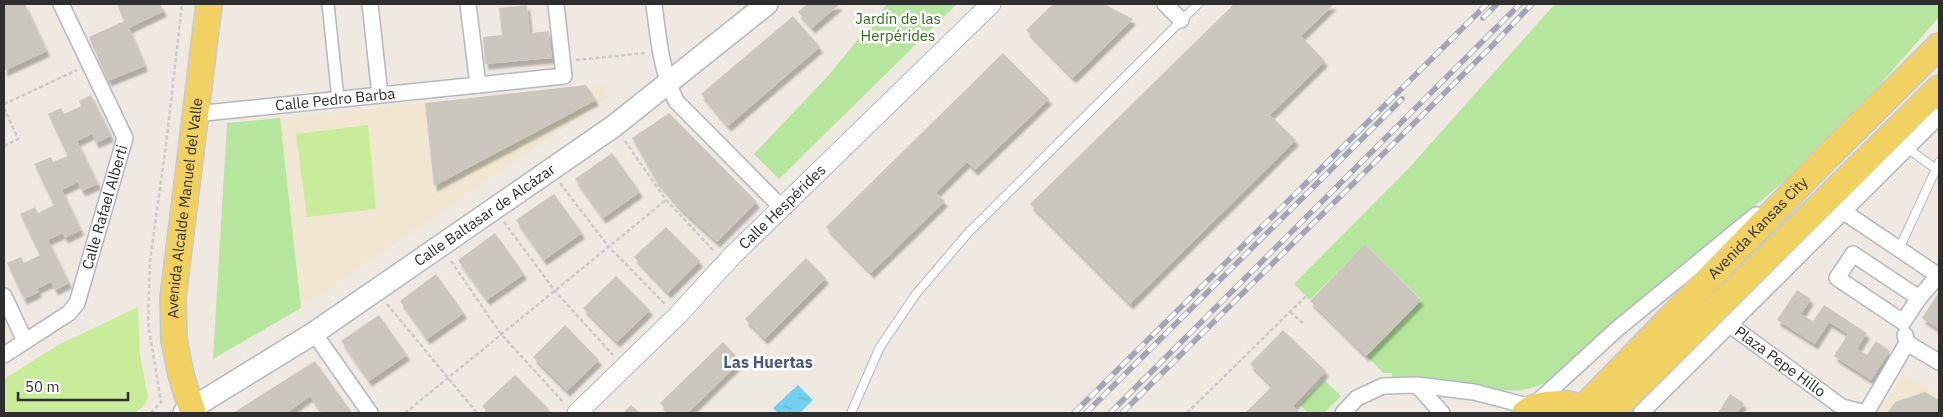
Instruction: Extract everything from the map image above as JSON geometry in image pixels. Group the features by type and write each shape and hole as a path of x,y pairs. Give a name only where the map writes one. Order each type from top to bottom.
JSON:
{"main road":[{"name":"Avenida Alcalde Manuel del Valle","path":"189,412 174,340 173,298 209,4"},
{"name":"Calle Baltasar de Alcázar","path":"189,412 314,333 614,126 767,4"},
{"name":"Avenida Kansas City","path":"1583,412 1827,157 1939,46"},
{"name":"Avenida Kansas City","path":"1610,413 1939,88"},
{"path":"1529,410 1552,403 1583,412"}],"street":[{"name":"Calle Rafael Alberti","path":"4,355 68,313 77,303 125,138 62,4"},
{"path":"328,4 338,99"},
{"path":"370,4 380,95"},
{"path":"468,4 478,85"},
{"path":"556,4 562,62"},
{"path":"654,4 660,52 668,84 676,101 781,208"},
{"path":"1165,4 1181,20"},
{"name":"Calle Hespérides","path":"572,410 624,367 677,316 725,263 984,6"},
{"name":"Calle Pedro Barba","path":"195,114 564,76 562,62"},
{"path":"1644,413 1939,116"},
{"path":"1343,413 1358,398 1383,386 1417,385 1474,392 1529,410 1617,329 1827,157"},
{"path":"1844,212 1939,275 1919,298 1903,322 1907,343 1939,362"},
{"path":"1903,322 1837,278 1853,254 1919,298"},
{"path":"4,296 25,341"},
{"name":"Plaza Pepe Hillo","path":"1730,325 1842,407 1866,413 1907,343"},
{"path":"314,333 370,413"},
{"path":"1417,385 1442,413"}],"lane":[{"path":"851,413 880,347 916,294 968,233 1198,4"},
{"path":"1899,249 1937,166 1907,148"}],"path":[{"path":"151,413 161,402 148,323 150,261 182,4"},
{"path":"562,62 660,52"},
{"path":"4,104 90,64"},
{"path":"4,108 18,139 4,146"},
{"path":"614,126 666,200 725,263"},
{"path":"550,170 609,247 677,316"},
{"path":"406,413 666,200"},
{"path":"494,208 554,290 594,337 624,367"},
{"path":"440,245 501,334 572,410"},
{"path":"376,289 447,378 478,413"},
{"path":"1187,413 1306,296"},
{"path":"1290,311 1304,324"}],"shaded area":[{"path":"604,84 607,98 301,308 280,118"},
{"path":"1904,374 1939,396 1939,413 1879,413"}],"green space":[{"name":"Jardín de las Herpérides","path":"887,4 956,5 779,179 754,154 828,76"},
{"path":"1555,4 1939,4 1939,17 1829,143 1549,381 1536,387 1512,391 1444,379 1392,377 1392,373 1383,373 1367,356 1422,300 1365,244 1310,300 1294,284 1409,168"},
{"path":"280,118 301,308 213,359 227,123"},
{"path":"368,125 376,209 307,217 296,134"},
{"path":"138,307 140,355 148,397 144,406 134,413 4,413 4,379 58,345"},
{"path":"1324,380 1341,396 1324,413 1308,413 1300,405"}],"water":[{"path":"798,385 813,400 800,413 778,413 773,408"}],"building":[{"path":"4,4 25,4 47,51 4,71"},
{"path":"117,4 160,4 164,11 129,28 145,66 108,81 89,37 124,21"},
{"path":"807,4 840,4 812,28 798,12"},
{"path":"1053,4 1104,4 1133,19 1073,78 1026,30"},
{"path":"1234,4 1334,4 1301,36 1325,61 1270,115 1296,140 1130,304 1030,204"},
{"path":"527,5 530,33 549,31 552,58 485,64 483,37 502,35 499,8"},
{"path":"793,16 820,47 728,126 701,94"},
{"path":"1003,53 1049,99 975,170 967,162 936,193 945,201 871,273 826,227"},
{"path":"586,85 596,100 434,186 425,103"},
{"path":"91,95 111,136 96,143 92,134 77,141 98,184 82,191 78,182 62,190 81,230 65,238 63,233 48,240 69,283 55,290 51,282 37,289 39,292 24,299 7,263 21,257 24,263 40,255 20,214 35,207 38,213 54,205 34,164 51,157 53,162 68,156 48,114 61,108 64,114 81,106 79,101"},
{"path":"669,113 757,202 717,242 679,207 656,180 632,138"},
{"path":"612,153 640,192 603,218 575,179"},
{"path":"554,194 582,233 544,260 516,220"},
{"path":"666,227 700,261 668,293 634,257"},
{"path":"495,233 524,274 487,300 458,260"},
{"path":"1365,244 1421,300 1366,356 1310,301"},
{"path":"806,258 826,278 765,339 745,319"},
{"path":"436,274 464,313 427,339 400,301"},
{"path":"616,276 650,310 617,342 583,308"},
{"path":"1797,290 1811,299 1801,314 1813,321 1824,305 1867,333 1857,349 1867,355 1876,341 1890,351 1871,380 1834,356 1848,334 1829,322 1815,344 1777,320"},
{"path":"1939,292 1939,329 1922,318"},
{"path":"379,315 407,355 369,381 341,341"},
{"path":"565,325 599,360 567,391 533,357"},
{"path":"1283,330 1326,371 1293,406 1300,413 1245,413 1272,386 1250,364"},
{"path":"723,342 741,361 688,413 669,413 660,403"},
{"path":"315,361 352,413 322,413 310,396 287,413 233,413"},
{"path":"515,375 549,409 544,413 489,413 482,406"},
{"path":"1925,392 1939,400 1939,413 1888,412 1895,402"},
{"path":"1730,394 1744,403 1737,413 1718,413"},
{"path":"631,405 640,413 623,413"}],"railway":[{"path":"1074,413 1487,4"},
{"path":"1483,18 1497,4"},
{"path":"1110,413 1520,4"},
{"path":"1122,413 1532,4"},
{"path":"1086,413 1402,99"}],"district":[{"name":"Las Huertas","path":"768,362"}]}
